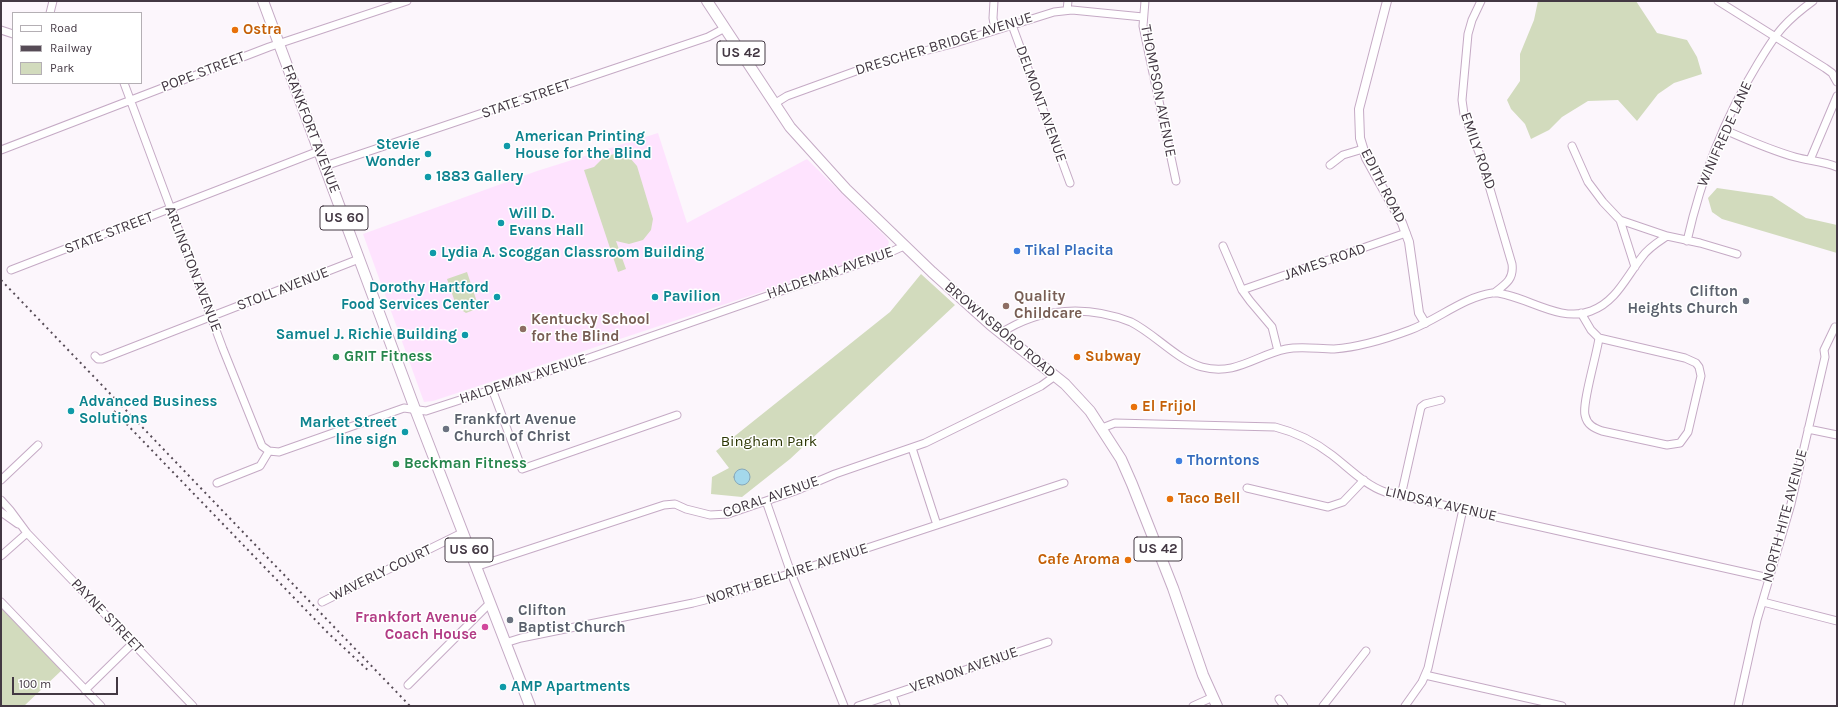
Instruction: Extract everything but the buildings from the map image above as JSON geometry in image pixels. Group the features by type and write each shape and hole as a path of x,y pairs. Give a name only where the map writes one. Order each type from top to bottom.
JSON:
{"main road":[{"name":"FRANKFORT AVENUE","path":"263,1 415,409 530,706"},
{"name":"BROWNSBORO ROAD","path":"707,1 790,127 846,189 904,246 969,306 1076,395 1102,428 1121,459 1132,484 1215,702"}],"street":[{"path":"50,12 52,1"},
{"name":"POPE STREET","path":"1,150 279,44 408,1"},
{"path":"994,1 993,18 995,30"},
{"path":"1067,10 1068,1"},
{"name":"THOMPSON AVENUE","path":"1145,1 1143,26 1176,181"},
{"name":"EDITH ROAD","path":"1387,1 1359,109 1360,138 1363,148 1406,233 1409,242 1419,313 1425,323"},
{"name":"EMILY ROAD","path":"1481,1 1472,20 1468,34 1462,100 1464,114 1480,155 1513,269 1511,279 1494,293"},
{"path":"1718,1 1825,68 1832,73 1837,82"},
{"name":"WINIFREDE LANE","path":"1687,241 1700,189 1728,118 1743,88 1775,37 1796,14 1813,1"},
{"name":"DRESCHER BRIDGE AVENUE","path":"774,104 787,96 881,62 952,44 1054,12 1067,10 1143,17"},
{"name":"DELMONT AVENUE","path":"1012,25 1070,183"},
{"name":"STATE STREET","path":"325,166 708,38 725,28"},
{"path":"1,30 12,34"},
{"name":"ARLINGTON AVENUE","path":"124,84 262,446 269,451"},
{"path":"1810,160 1837,96"},
{"path":"1724,130 1778,152 1837,167"},
{"path":"1572,146 1588,182 1603,202 1620,220 1635,266"},
{"path":"1330,165 1343,155 1363,148"},
{"name":"STATE STREET","path":"11,270 319,151"},
{"path":"1620,220 1667,236 1737,254"},
{"name":"JAMES ROAD","path":"1242,290 1364,249 1406,233"},
{"path":"1001,332 1016,323 1055,312 1070,310 1089,311 1114,316 1131,322 1189,362 1204,368 1222,369 1248,364 1278,351 1287,349 1335,349 1357,346 1406,332 1479,296 1494,293 1517,298 1564,313 1581,314 1591,312 1608,301 1618,292 1635,266 1649,249 1667,236"},
{"name":"HALDEMAN AVENUE","path":"269,451 279,452 404,408 426,410 586,359 713,313 888,254 904,246"},
{"path":"1223,246 1242,290 1272,326 1278,351"},
{"name":"STOLL AVENUE","path":"95,356 98,359 102,359 359,259"},
{"path":"1581,314 1591,330 1599,338 1685,358 1693,361 1699,367 1700,380 1688,432 1680,443 1666,445 1602,431 1595,429 1588,423 1584,410 1599,338"},
{"name":"NORTH HITE AVENUE","path":"1738,706 1769,578 1775,563 1791,504 1825,357 1824,350 1835,327"},
{"name":"CORAL AVENUE","path":"475,567 672,501 710,515 722,515 766,501 835,474 912,448 1042,386 1055,376"},
{"path":"492,389 522,469 677,415"},
{"path":"1401,496 1421,407 1425,404 1441,400"},
{"name":"LINDSAY AVENUE","path":"1102,428 1115,423 1275,426 1310,440 1379,490 1769,578"},
{"path":"1808,429 1837,435"},
{"path":"1,480 38,445"},
{"path":"912,448 937,525"},
{"path":"216,483 260,466 269,451"},
{"path":"1247,488 1328,507 1343,502 1364,480"},
{"name":"NORTH BELLAIRE AVENUE","path":"505,643 536,635 693,603 791,573 1064,484"},
{"name":"PAYNE STREET","path":"1,500 27,533 193,706"},
{"path":"766,501 791,573 844,706"},
{"path":"1405,706 1425,675 1430,660 1463,509"},
{"name":"PAYNE STREET","path":"1,512 21,526"},
{"path":"1,556 27,533"},
{"name":"WAVERLY COURT","path":"322,602 462,533"},
{"path":"1,602 101,706"},
{"path":"1763,602 1837,621"},
{"path":"408,685 490,603"},
{"name":"VERNON AVENUE","path":"858,706 871,704 892,695 1048,642"},
{"path":"86,690 133,644"},
{"path":"1323,706 1366,651"},
{"path":"1425,675 1520,698 1562,706"},
{"path":"892,695 896,706"},
{"path":"1518,706 1520,698"},
{"path":"1279,699 1284,706"},
{"path":"1192,706 1215,702"}],"shaded area":[{"name":"Kentucky School for the Blind","path":"658,133 687,223 807,159 886,237 889,242 887,248 864,258 433,401 424,402 363,234 537,171"}],"green space":[{"path":"1538,1 1636,1 1657,33 1687,40 1697,57 1702,74 1674,83 1658,94 1637,121 1618,100 1588,101 1562,117 1549,130 1531,139 1525,124 1511,109 1507,100 1520,81 1520,54 1534,20"},
{"path":"614,154 630,158 637,166 653,219 651,230 643,240 629,244 616,241 626,269 618,272 584,170 594,167 604,157"},
{"path":"1717,188 1772,196 1806,218 1837,225 1837,253 1722,219 1712,212 1708,198"},
{"path":"467,272 479,308 466,313 463,311 461,304 456,305 447,279"},
{"name":"Bingham Park","path":"921,274 955,305 790,459 742,497 711,494 712,477 729,468 716,451 890,312"},
{"path":"1,604 63,669 24,706 1,706"}],"water":[{"path":"742,469 748,471 750,477 748,483 742,485 736,483 734,477 736,471"}],"railway":[{"path":"1,280 410,706"},
{"path":"114,411 328,633 370,672"}],"place":[{"name":"Ostra","path":"235,30"},
{"name":"American Printing House for the Blind","path":"507,146"},
{"name":"Stevie Wonder","path":"428,154"},
{"name":"1883 Gallery","path":"428,177"},
{"name":"Will D. Evans Hall","path":"501,223"},
{"name":"Tikal Placita","path":"1017,251"},
{"name":"Lydia A. Scoggan Classroom Building","path":"433,253"},
{"name":"Dorothy Hartford Food Services Center","path":"497,297"},
{"name":"Pavilion","path":"655,297"},
{"name":"Clifton Heights Church","path":"1746,301"},
{"name":"Quality Childcare","path":"1006,306"},
{"name":"Kentucky School for the Blind","path":"523,329"},
{"name":"Samuel J. Richie Building","path":"465,335"},
{"name":"GRIT Fitness","path":"336,357"},
{"name":"Subway","path":"1077,357"},
{"name":"El Frijol","path":"1134,407"},
{"name":"Advanced Business Solutions","path":"71,411"},
{"name":"Frankfort Avenue Church of Christ","path":"446,429"},
{"name":"Market Street line sign","path":"405,432"},
{"name":"Thorntons","path":"1179,461"},
{"name":"Beckman Fitness","path":"396,464"},
{"name":"Taco Bell","path":"1170,499"},
{"name":"Cafe Aroma","path":"1128,560"},
{"name":"Clifton Baptist Church","path":"510,620"},
{"name":"Frankfort Avenue Coach House","path":"485,627"},
{"name":"AMP Apartments","path":"503,687"}]}
